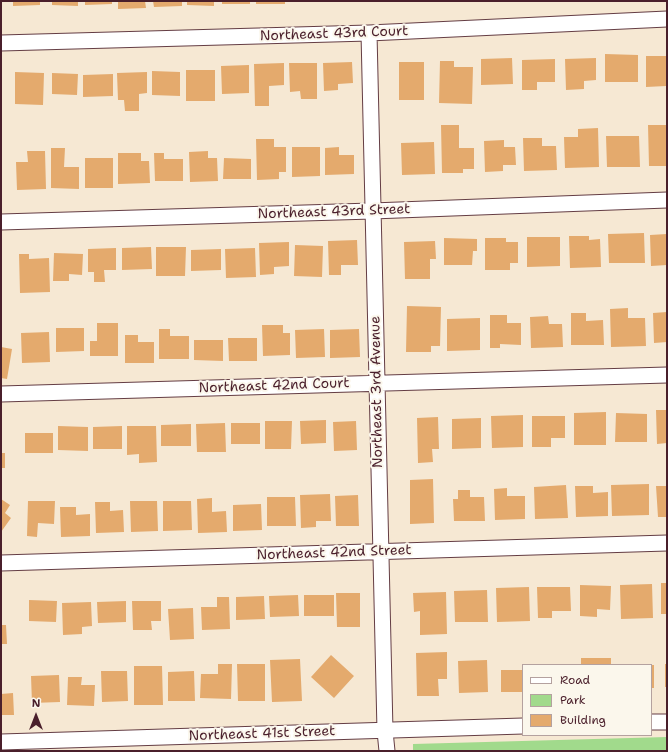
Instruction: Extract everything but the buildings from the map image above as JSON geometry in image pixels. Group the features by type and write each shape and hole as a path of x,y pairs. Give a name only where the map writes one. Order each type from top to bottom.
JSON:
{"street":[{"name":"Northeast 43rd Court","path":"1,43 368,33 667,19"},
{"name":"Northeast 3rd Avenue","path":"368,33 385,731 387,751"},
{"name":"Northeast 43rd Street","path":"1,222 372,211 667,200"},
{"name":"Northeast 42nd Court","path":"1,394 667,375"},
{"name":"Northeast 42nd Street","path":"1,563 667,543"},
{"path":"652,722 667,722"},
{"name":"Northeast 41st Street","path":"1,742 522,726"}],"green space":[{"path":"667,737 667,751 413,751 413,744"}]}
